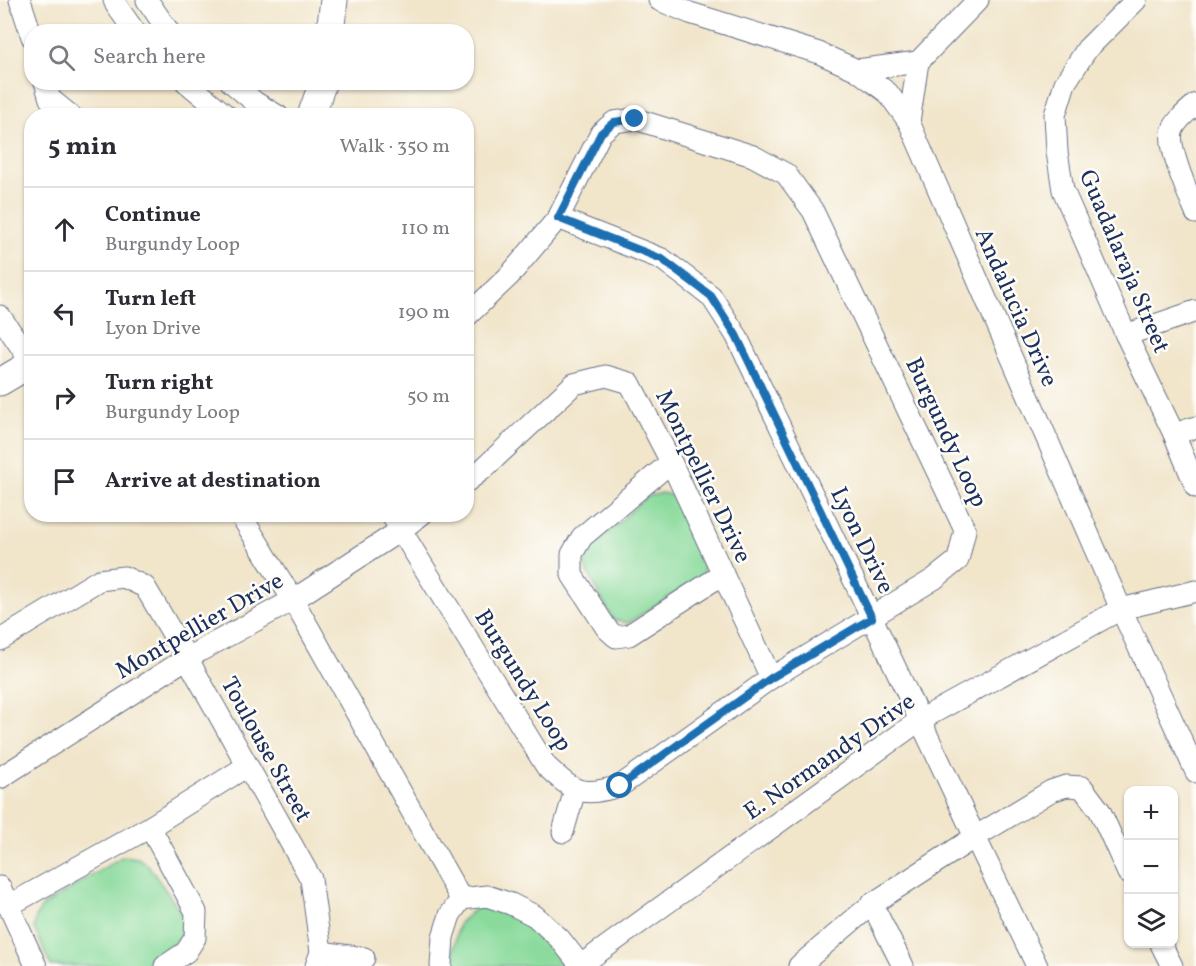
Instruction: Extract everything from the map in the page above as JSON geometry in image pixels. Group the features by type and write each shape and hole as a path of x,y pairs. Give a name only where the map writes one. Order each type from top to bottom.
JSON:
{"main road":[{"path":"331,24 334,0"},
{"path":"314,108 320,90"},
{"path":"0,382 24,368"}],"street":[{"path":"20,0 28,24"},
{"path":"114,0 129,24"},
{"path":"147,0 164,24"},
{"name":"Andalucia Drive","path":"658,0 690,13 819,53 857,70 888,93 909,122 1121,609 1189,740 1196,772"},
{"path":"909,122 918,62 978,0"},
{"name":"Guadalaraja Street","path":"1136,0 1087,49 1065,83 1055,116 1056,152 1063,190 1126,336 1174,434 1196,487"},
{"path":"857,70 918,62"},
{"path":"47,90 50,99 62,108"},
{"path":"196,90 217,108"},
{"path":"236,90 247,108"},
{"path":"1193,199 1172,145 1172,131 1180,118 1196,104"},
{"name":"Burgundy Loop","path":"396,522 546,766 575,790 598,792 620,786 771,678 934,579 958,560 965,530 813,212 786,174 753,156 635,119 614,122 601,133 558,218 509,276 474,309"},
{"name":"Lyon Drive","path":"558,218 662,259 711,296 736,335 1037,966"},
{"path":"1126,336 1196,311"},
{"path":"0,316 24,351"},
{"name":"Montpellier Drive","path":"474,476 574,384 606,376 630,383 671,462 771,678"},
{"path":"1174,434 1196,427"},
{"path":"671,462 582,537 572,554 572,575 607,629 616,637 629,635 723,574"},
{"path":"245,522 293,600 461,899"},
{"name":"Montpellier Drive","path":"0,778 187,658 293,600 396,522"},
{"name":"Toulouse Street","path":"0,640 99,580 124,577 145,587 311,879 318,959"},
{"name":"E. Normandy Drive","path":"581,966 920,720 1121,609 1196,591"},
{"path":"36,966 4,896 150,827 247,766"},
{"path":"799,966 872,904 975,837 1051,791 1066,786 1082,787 1100,810 1124,864"},
{"path":"563,832 575,790"},
{"path":"150,827 196,912 195,938 186,952 165,966"},
{"path":"441,966 443,937 450,915 461,899 487,896 511,904 535,916 560,939 581,966"},
{"path":"872,904 903,966"},
{"path":"1163,948 1172,966"},
{"path":"318,959 364,958"}],"green space":[{"path":"662,493 674,496 704,567 702,576 628,623 613,620 585,567 586,557 592,548 646,497"},
{"path":"123,856 138,858 148,865 185,918 184,930 177,941 143,966 51,966 34,928 36,916 43,906"},
{"path":"496,907 524,919 554,949 563,966 453,966 452,955 459,923 476,908"}],"route":[{"path":"620,786 771,678 872,618 736,335 711,296 662,259 558,218 601,133 614,122 635,119"}]}
